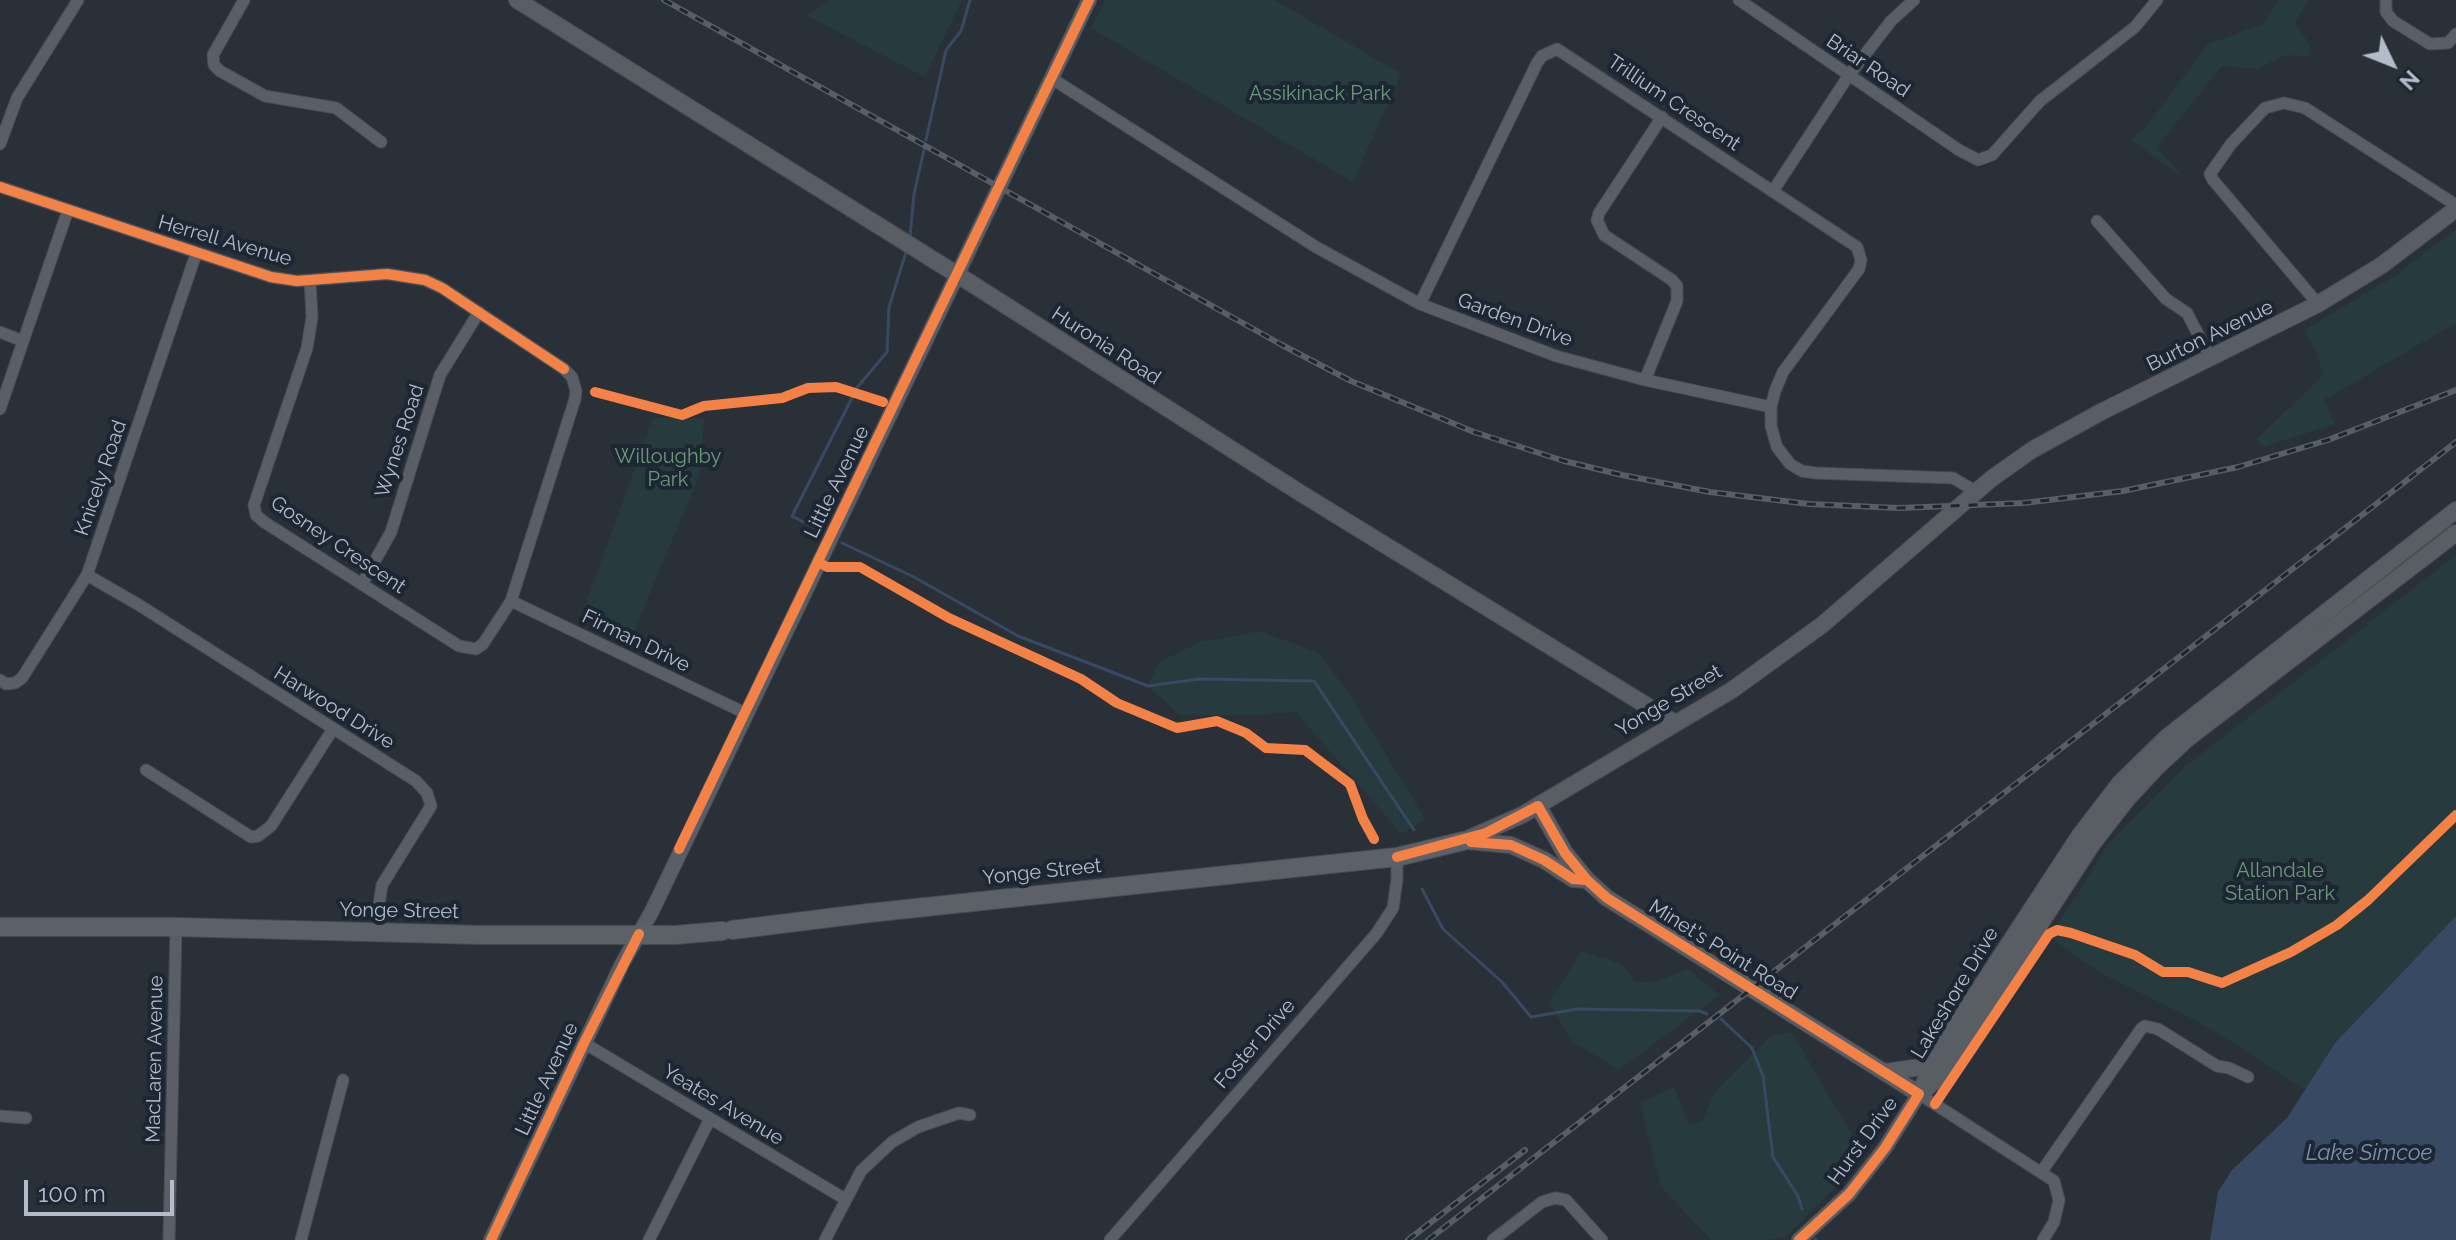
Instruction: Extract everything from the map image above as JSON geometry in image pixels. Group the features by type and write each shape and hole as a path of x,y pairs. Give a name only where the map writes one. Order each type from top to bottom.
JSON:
{"main road":[{"name":"Huronia Road","path":"517,0 1302,494 1675,723"},
{"name":"Burton Avenue","path":"1977,492 2032,450 2101,412 2318,304 2382,265 2456,207"},
{"name":"Yonge Street","path":"0,927 176,927 381,933 639,934 727,931 899,909 1397,857 1486,833 1538,806 1732,690 1850,603 1977,492"},
{"name":"Lakeshore Drive","path":"1919,1094 1942,1046 2080,835 2112,792 2179,727 2456,510"},
{"name":"Lakeshore Drive","path":"1919,1094 1943,1073 2093,843 2155,769 2187,739 2456,533"},
{"name":"Minet's Point Road","path":"1538,806 1565,853 1607,898 1919,1094"},
{"path":"1463,841 1511,845 1544,860 1573,879 1587,880"},
{"path":"1886,1072 1921,1067 1942,1046"}],"street":[{"path":"0,144 17,98 78,0"},
{"path":"244,0 213,55 214,65 265,96 336,108 381,142"},
{"name":"Little Avenue","path":"491,1240 1089,0"},
{"name":"Briar Road","path":"1739,0 1978,160 1992,155 2040,101 2135,27 2157,0"},
{"path":"1773,191 1849,75 1891,21 1914,0"},
{"path":"2386,0 2386,12 2393,21 2430,44 2448,43 2456,34"},
{"name":"Trillium Crescent","path":"1420,304 1542,56 1557,49 1857,247 1861,260 1859,269 1783,372 1771,407"},
{"name":"Garden Drive","path":"1051,78 1316,247 1420,304 1535,349 1645,380 1771,407"},
{"path":"2318,304 2210,174 2231,144 2265,108 2284,103 2305,108 2456,207"},
{"path":"1645,380 1677,301 1677,286 1604,235 1597,220 1662,117"},
{"name":"Herrell Avenue","path":"0,187 271,277 310,280 376,274 409,275 442,288 564,369 572,377 576,391 511,601"},
{"path":"0,409 68,210"},
{"path":"2097,221 2166,299 2187,313 2211,359"},
{"name":"Knicely Road","path":"0,680 6,684 22,678 87,575 196,254"},
{"name":"Gosney Crescent","path":"310,280 312,317 307,348 254,510 264,522 468,649 476,649 483,644 511,601"},
{"name":"Wynes Road","path":"362,584 391,532 440,375 479,312"},
{"path":"0,332 23,341"},
{"path":"1771,407 1771,426 1777,447 1790,464 1802,471 1953,478 1977,492"},
{"name":"Harwood Drive","path":"87,575 416,781 427,793 431,802 382,885 379,905 381,933"},
{"name":"Firman Drive","path":"511,601 745,713"},
{"path":"146,770 251,837 258,836 271,826 333,729"},
{"name":"Foster Drive","path":"1110,1240 1376,934 1393,908 1397,857"},
{"name":"MacLaren Avenue","path":"169,1240 176,927"},
{"path":"2043,1240 2054,1222 2059,1200 2054,1181 2042,1171 2145,1026 2158,1029 2217,1066 2248,1077"},
{"name":"Yeates Avenue","path":"584,1043 845,1199"},
{"path":"301,1240 343,1080"},
{"name":"Minet's Point Road","path":"1919,1094 2042,1171"},
{"name":"Hurst Drive","path":"1799,1240 1849,1194 1885,1148 1919,1094"},
{"path":"825,1240 861,1171 892,1142 918,1127 959,1113 970,1115"},
{"path":"0,1116 26,1118"},
{"path":"649,1240 710,1119"},
{"path":"1493,1240 1542,1202 1555,1198 1566,1200 1602,1240"}],"green space":[{"path":"830,0 962,0 925,77 807,16"},
{"name":"Assikinack Park","path":"1105,0 1275,0 1401,74 1353,182 1091,28"},
{"path":"2278,0 2309,0 2295,22 2310,45 2309,57 2285,55 2257,69 2222,66 2157,147 2183,177 2131,140 2146,127 2208,44 2263,24"},
{"path":"2456,229 2456,323 2324,400 2335,424 2263,447 2257,439 2323,375 2316,352 2304,330 2396,275"},
{"name":"Willoughby Park","path":"653,418 704,418 700,474 632,636 584,609"},
{"name":"Allandale Station Park","path":"2456,555 2456,916 2335,1043 2305,1090 2210,1028 2099,972 2050,937 2109,843 2181,770"},
{"path":"1260,631 1319,653 1350,695 1426,820 1401,834 1296,712 1179,715 1148,686 1159,662 1200,642"},
{"path":"1581,951 1620,963 1633,976 1633,982 1654,982 1688,969 1719,995 1619,1070 1573,1042 1549,1003"},
{"path":"1792,1033 1851,1133 1847,1175 1787,1236 1766,1240 1711,1240 1661,1187 1640,1103 1674,1086 1689,1125 1704,1120 1713,1094 1772,1035"}],"water":[{"name":"Lake Simcoe","path":"2456,916 2456,1240 2210,1240 2218,1192 2232,1170 2287,1118 2335,1043"}],"waterway":[{"path":"926,140 946,50 961,31 970,0"},
{"path":"910,237 914,194 924,150"},
{"path":"855,390 887,352 889,307 907,249"},
{"path":"817,529 792,516 852,398"},
{"path":"842,543 914,577 1018,636 1148,686 1199,679 1314,681 1414,830"},
{"path":"1422,889 1443,929 1502,982 1531,1017 1577,1009 1700,1011 1707,1014"},
{"path":"1721,1019 1752,1048 1763,1076 1773,1157 1798,1196 1802,1209"}],"railway":[{"path":"664,0 1351,381 1474,432 1564,461 1622,475 1710,492 1809,504 1899,508 2024,503 2123,491 2238,467 2328,440 2456,390"},
{"path":"1428,1240 2456,442"},
{"path":"1408,1240 1525,1150"}],"cycle path":[{"path":"679,849 1089,0"},
{"path":"0,187 271,277 297,281 387,274 425,280 442,288 564,369"},
{"path":"595,392 682,415 704,406 782,398 808,388 836,387 883,402"},
{"path":"818,562 827,567 860,567 949,618 1081,679 1117,703 1177,728 1217,721 1246,733 1266,748 1305,750 1350,784 1374,839"},
{"path":"1397,857 1486,833 1538,806 1565,853 1607,898 1919,1094 1885,1148 1849,1194 1799,1240"},
{"path":"1935,1104 2049,934 2057,930 2071,933 2135,955 2163,972 2188,972 2222,983 2291,952 2337,925 2368,900 2456,815"},
{"path":"1471,842 1511,845 1544,860 1573,879 1585,880"},
{"path":"491,1240 639,934"}]}
